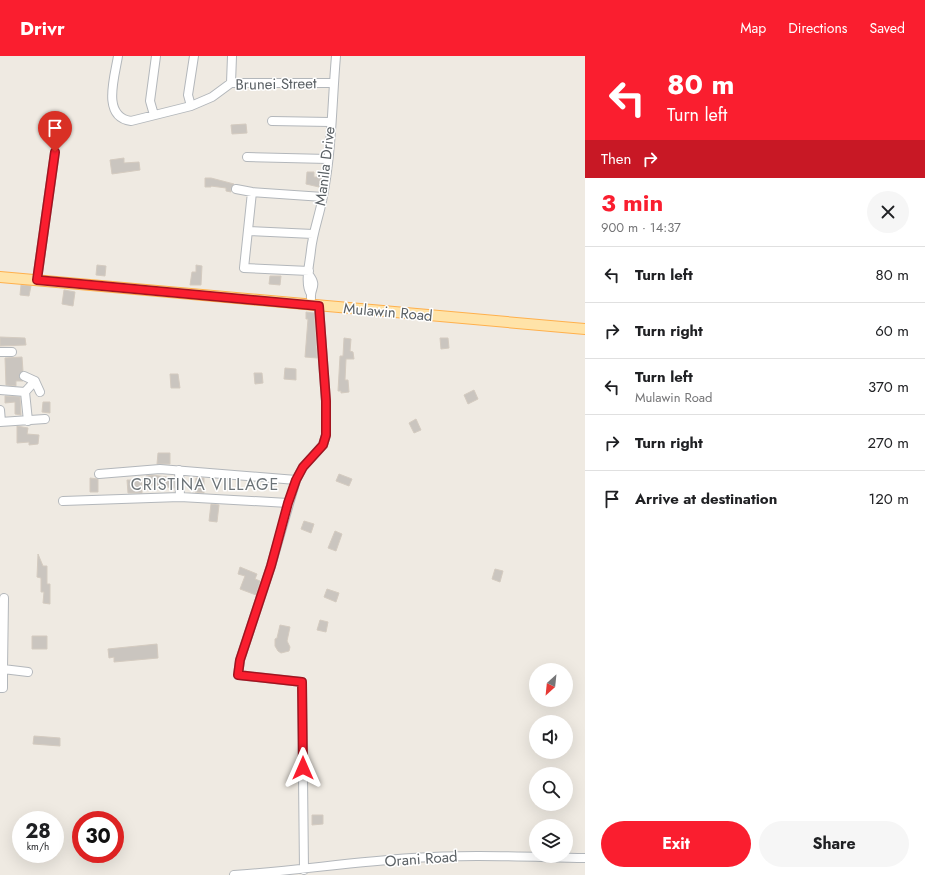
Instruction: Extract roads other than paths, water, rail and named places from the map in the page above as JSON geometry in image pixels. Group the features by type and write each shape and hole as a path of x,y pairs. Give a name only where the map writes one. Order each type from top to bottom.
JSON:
{"main road":[{"name":"Mulawin Road","path":"0,277 585,329"}],"street":[{"name":"Brunei Street","path":"118,56 113,85 112,104 115,113 122,120 131,121 191,106 212,97 231,83 334,83"},
{"path":"154,115 150,101 156,56"},
{"path":"191,106 188,95 194,56"},
{"path":"231,83 232,56"},
{"name":"Manila Drive","path":"304,870 302,682 238,675 240,660 271,566 288,503 296,480 303,467 323,445 326,435 326,401 315,306 311,294 307,288 306,281 309,273 312,234 323,197 328,159 336,56"},
{"path":"272,121 330,122"},
{"path":"37,280 55,152"},
{"path":"247,157 328,159"},
{"path":"236,189 252,192 323,197"},
{"path":"252,192 244,268 309,273"},
{"path":"248,230 312,234"},
{"path":"0,352 12,352"},
{"path":"24,376 34,381 40,392"},
{"path":"28,420 25,392 34,381"},
{"path":"0,390 25,392"},
{"path":"0,410 0,422 45,418"},
{"path":"99,474 160,469 296,480"},
{"path":"179,470 180,497"},
{"path":"63,501 180,497 288,503"},
{"path":"0,688 3,688 4,598"},
{"path":"3,669 28,672"},
{"name":"Orani Road","path":"234,875 304,870 412,858 469,856 585,858"}],"district":[{"name":"CRISTINA VILLAGE","path":"205,484"}]}
